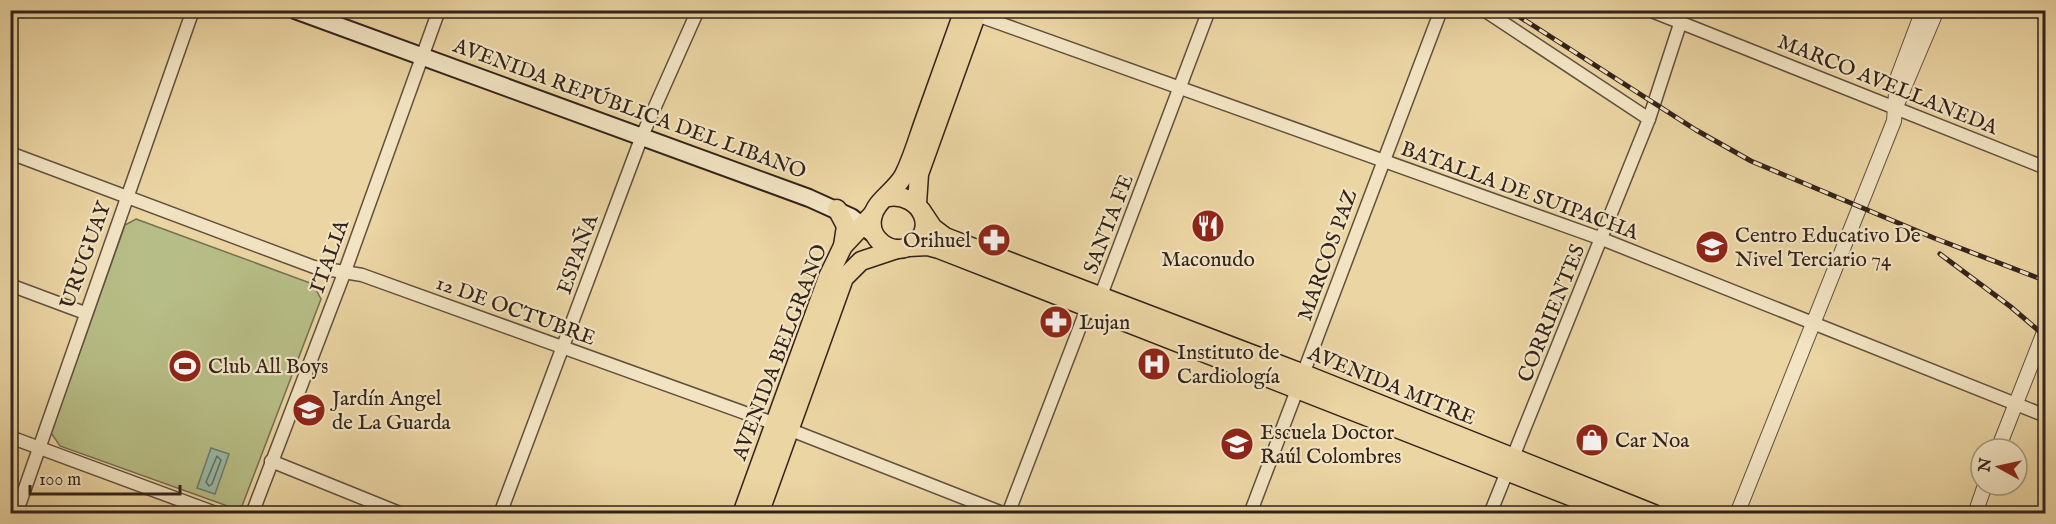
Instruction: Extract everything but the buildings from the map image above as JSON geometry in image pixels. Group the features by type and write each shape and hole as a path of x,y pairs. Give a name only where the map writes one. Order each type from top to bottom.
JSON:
{"main road":[{"name":"AVENIDA REPÚBLICA DEL LIBANO","path":"295,10 642,135 837,209 870,225"},
{"path":"971,12 919,174 919,207 924,227 916,242 903,248 880,243 870,225 876,208 888,197 908,165 971,12"},
{"path":"888,197 903,196 919,207"},
{"name":"AVENIDA MITRE","path":"919,207 933,228 945,237 1095,301 1301,380 1509,464 1616,513"},
{"path":"837,209 846,226 843,246"},
{"name":"AVENIDA BELGRANO","path":"759,513 781,426 828,277 843,246 870,225"},
{"name":"AVENIDA MITRE","path":"903,248 939,249 1095,301"},
{"name":"AVENIDA BELGRANO","path":"742,513 844,278 861,261 903,248"},
{"name":"AVENIDA MITRE","path":"1509,464 1654,513"}],"street":[{"name":"URUGUAY","path":"16,513 193,10"},
{"name":"ITALIA","path":"252,513 345,271 439,10"},
{"name":"ESPAÑA","path":"500,513 642,135 698,10"},
{"name":"SANTA FE","path":"1007,513 1181,89 1209,10"},
{"name":"MARCOS PAZ","path":"1250,513 1441,10"},
{"path":"1484,10 1649,119"},
{"name":"MARCO AVELLANEDA","path":"1649,10 2046,168"},
{"path":"1737,513 1894,121 1897,79 1923,10"},
{"path":"1895,107 1906,88 1937,10"},
{"name":"BATALLA DE SUIPACHA","path":"971,12 1602,239 2046,416"},
{"name":"CORRIENTES","path":"1490,513 1649,119 1680,24"},
{"name":"12 DE OCTUBRE","path":"10,153 314,267 362,275 781,426 1007,513"},
{"path":"10,285 85,314"},
{"path":"2002,437 2046,327"},
{"path":"10,437 218,513"},
{"path":"271,461 402,513"},
{"path":"1975,513 1981,497"}],"green space":[{"name":"Club All Boys","path":"136,219 313,284 321,299 242,506 233,508 60,446 51,433 125,225"}],"water":[{"path":"211,448 229,454 215,494 197,488"}],"railway":[{"path":"1509,10 1696,130 1751,161 1934,238 2046,281"},
{"path":"1940,254 2011,307 2046,337"}],"place":[{"name":"Maconudo","path":"1208,226"},
{"name":"Orihuel","path":"994,240"},
{"name":"Centro Educativo De Nivel Terciario 74","path":"1712,247"},
{"name":"Lujan","path":"1056,322"},
{"name":"Instituto de Cardiología","path":"1154,364"},
{"name":"Club All Boys","path":"185,366"},
{"name":"Jardín Angel de La Guarda","path":"309,410"},
{"name":"Car Noa","path":"1592,440"},
{"name":"Escuela Doctor Raúl Colombres","path":"1237,444"}]}
